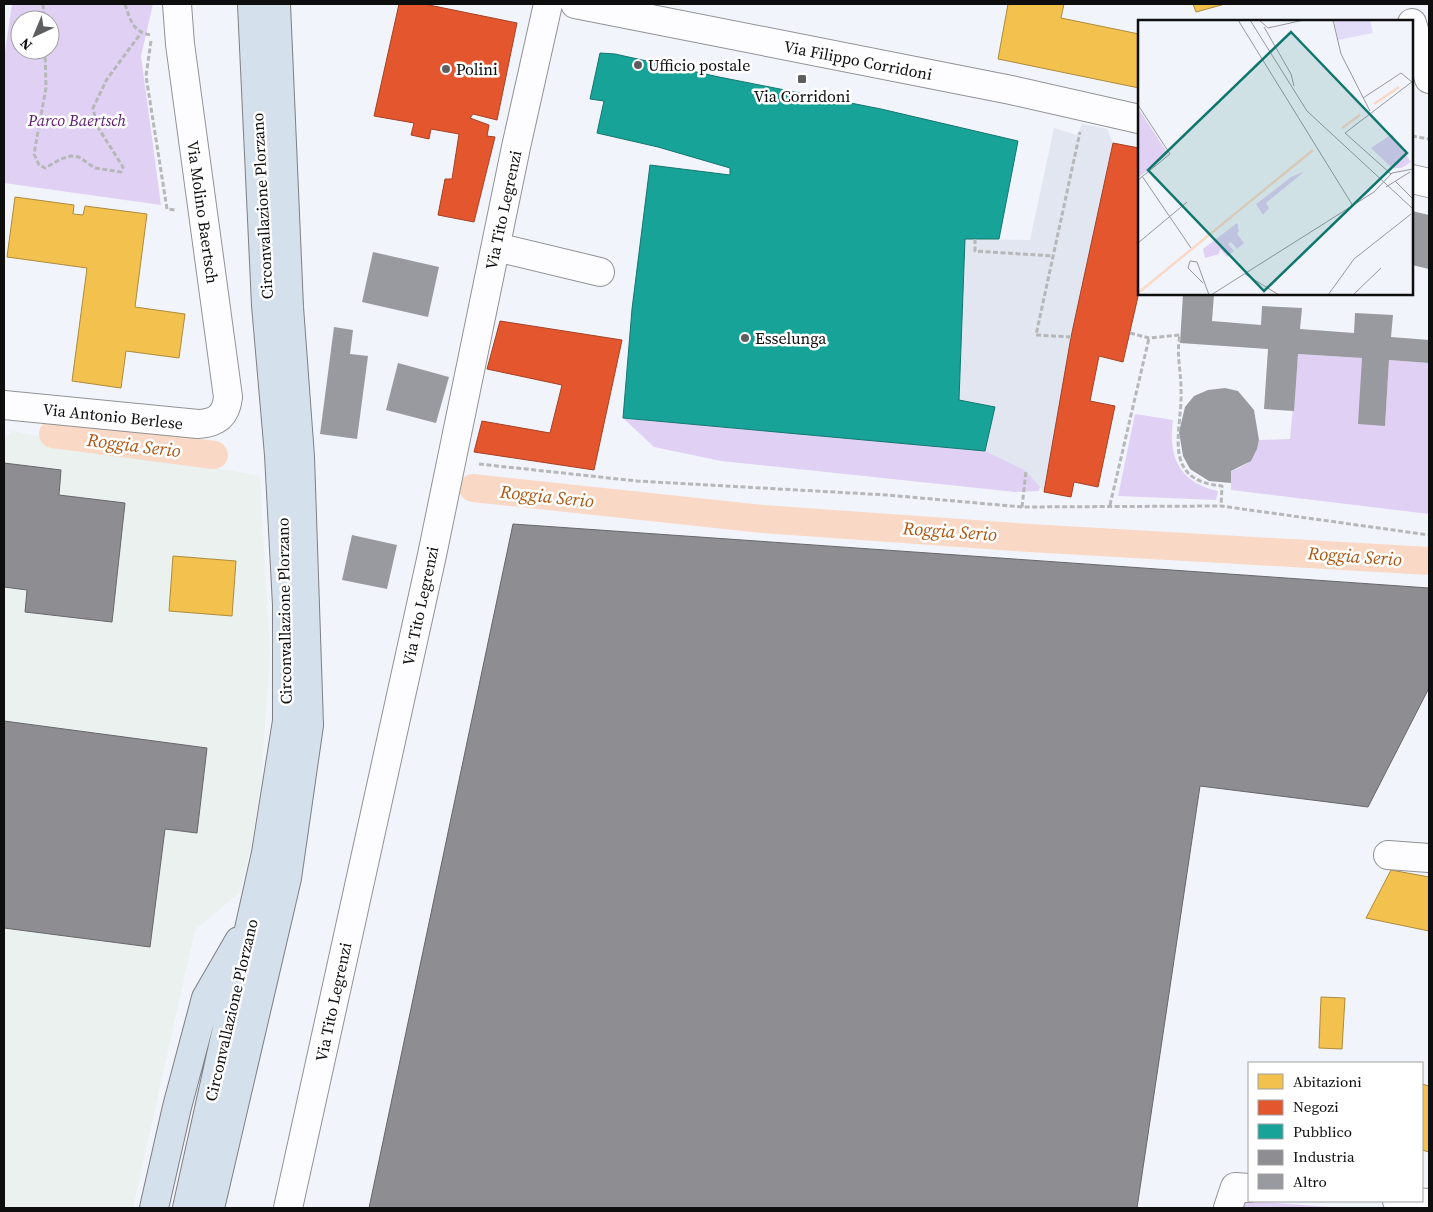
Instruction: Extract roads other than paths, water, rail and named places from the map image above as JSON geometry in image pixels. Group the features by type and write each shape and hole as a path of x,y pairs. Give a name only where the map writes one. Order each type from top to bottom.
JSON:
{"highway":[{"name":"Circonvallazione Plorzano","path":"187,1208 252,918 272,819 286,721 287,624 279,454 266,305 268,6"},
{"name":"Circonvallazione Plorzano","path":"210,1208 287,878 309,725 305,561 300,457 268,6"},
{"path":"154,1208 177,1107 206,998 252,918"}],"street":[{"name":"Via Molino Baertsch","path":"177,4 228,397 227,409 221,418"},
{"name":"Via Tito Legrenzi","path":"288,1208 548,4"},
{"name":"Via Filippo Corridoni","path":"575,4 1138,118"},
{"path":"1406,4 1411,20"},
{"path":"1413,25 1429,79"},
{"path":"1413,179 1429,183"},
{"path":"496,247 600,272"},
{"name":"Via Antonio Berlese","path":"4,405 198,424 209,424 221,418"},
{"path":"1388,855 1429,858"},
{"path":"1414,1202 1429,1203"}],"waterway":[{"name":"Roggia Serio","path":"53,434 214,455"},
{"name":"Roggia Serio","path":"473,488 763,519 1030,538 1429,561"}],"place":[{"name":"Ufficio postale","path":"638,65"},
{"name":"Polini","path":"446,69"},
{"name":"Via Corridoni","path":"802,79"},
{"name":"Esselunga","path":"745,338"}],"park label":[{"name":"Parco Baertsch","path":"77,120"}]}
